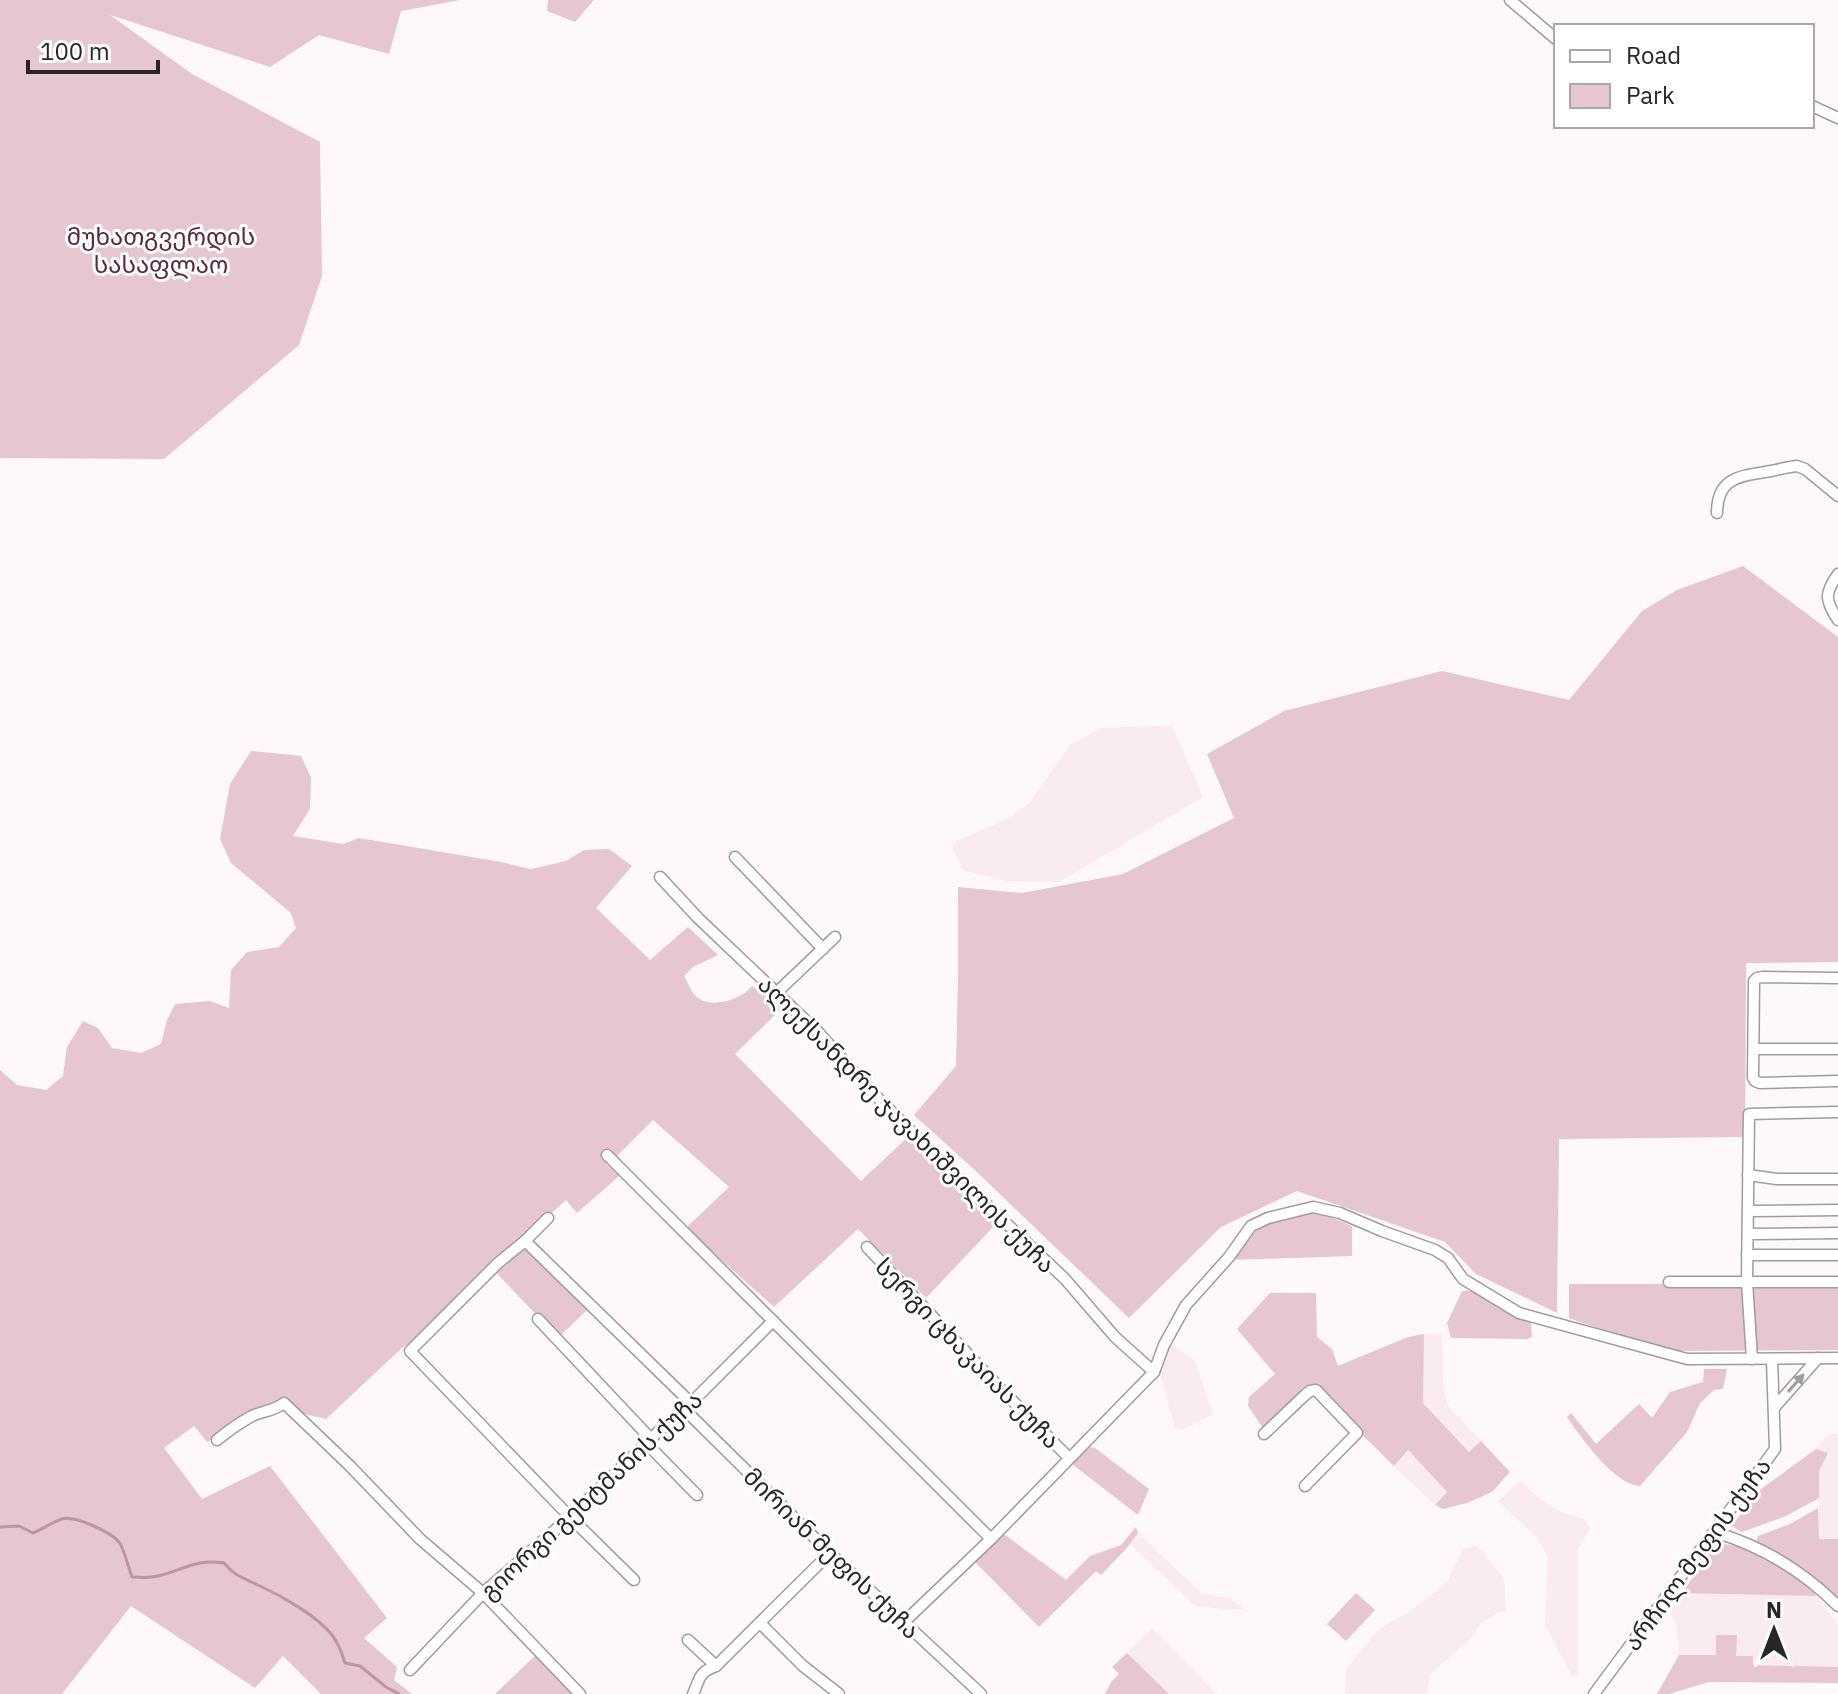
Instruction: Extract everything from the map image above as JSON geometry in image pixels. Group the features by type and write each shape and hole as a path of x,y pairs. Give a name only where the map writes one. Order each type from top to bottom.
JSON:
{"street":[{"path":"1510,0 1554,37"},
{"path":"1814,107 1838,118"},
{"path":"1717,513 1717,499 1725,485 1736,477 1797,466 1838,496"},
{"path":"1838,574 1831,584 1827,603 1838,620"},
{"path":"735,857 823,949"},
{"name":"ალექსანდრე ჯავახიშვილის ქუჩა","path":"660,877 775,994 819,1033 949,1169 1065,1279 1115,1337 1154,1372"},
{"path":"775,994 835,937"},
{"path":"1838,978 1762,977 1754,981 1753,1078 1760,1083 1838,1081"},
{"path":"1754,1049 1838,1049 1838,1058"},
{"path":"1752,1359 1747,1282 1749,1114 1838,1112"},
{"path":"607,1155 991,1539"},
{"path":"1748,1175 1777,1179 1838,1179"},
{"path":"904,1622 991,1539 1154,1372 1164,1345 1186,1305 1229,1257 1251,1226 1268,1218 1313,1207 1340,1213 1450,1256 1463,1279 1519,1313 1687,1359 1838,1358"},
{"path":"1748,1211 1838,1210"},
{"path":"548,1218 410,1351 634,1580"},
{"path":"1748,1234 1838,1233"},
{"name":"მირიან მეფის ქუჩა","path":"525,1241 830,1553 981,1694"},
{"name":"სერგი ცხაკაიას ქუჩა","path":"867,1247 1069,1458"},
{"path":"1747,1255 1838,1255"},
{"path":"1669,1282 1838,1282"},
{"path":"538,1319 697,1495"},
{"name":"გიორგი გეხტმანის ქუჩა","path":"410,1670 483,1593 570,1517 773,1321"},
{"path":"1774,1408 1818,1358"},
{"name":"არჩილ მეფის ქუჩა","path":"1594,1694 1775,1449 1772,1359"},
{"path":"1264,1434 1313,1390 1357,1433 1305,1486"},
{"path":"217,1440 256,1414 275,1410 284,1403 420,1539 483,1593 580,1694"},
{"path":"1714,1532 1740,1540 1796,1569 1838,1606"},
{"path":"693,1694 706,1670 716,1666 761,1624 830,1553"},
{"path":"761,1624 803,1666 839,1694"},
{"path":"688,1640 716,1666"}],"shaded area":[{"path":"1172,725 1203,797 1059,882 1005,881 963,870 952,848 957,841 1009,818 1029,803 1070,745 1101,728"},
{"path":"1442,1333 1443,1385 1448,1406 1481,1441 1470,1452 1423,1403 1424,1334"},
{"path":"1170,1343 1195,1361 1213,1414 1185,1429 1175,1428 1160,1373"},
{"path":"1828,1434 1838,1434 1838,1539 1818,1539 1819,1471 1828,1453 1816,1449"},
{"path":"1407,1450 1447,1492 1435,1505 1394,1466"},
{"path":"1520,1481 1561,1512 1584,1519 1590,1528 1578,1549 1578,1676 1571,1675 1545,1625 1547,1556 1539,1540 1498,1501"},
{"path":"1138,1533 1202,1594 1230,1598 1244,1609 1225,1610 1194,1605 1130,1544"},
{"path":"1476,1545 1504,1578 1506,1611 1481,1623 1471,1639 1430,1674 1427,1694 1345,1694 1346,1669 1379,1629 1409,1612 1446,1584 1463,1549"},
{"path":"1682,1593 1816,1596 1838,1625 1838,1667 1753,1665 1752,1656 1679,1655 1676,1622 1670,1613"},
{"path":"1152,1628 1217,1694 1169,1694 1127,1653"}],"green space":[{"name":"მუხათგვერდის სასაფლაო","path":"0,0 460,0 401,11 389,54 319,35 270,67 110,15 192,74 320,142 322,276 299,345 164,459 0,458"},
{"path":"548,0 594,0 575,22 547,11"},
{"path":"1743,566 1838,637 1838,962 1746,963 1745,1137 1559,1139 1557,1313 1476,1274 1445,1242 1297,1191 1221,1227 1129,1318 914,1115 956,1066 958,887 1022,893 1123,874 1234,818 1207,754 1284,711 1442,671 1569,700 1642,611 1677,590"},
{"path":"251,751 301,756 311,778 310,809 293,836 343,844 359,838 531,869 566,861 584,850 609,849 632,866 596,908 650,960 688,927 718,955 693,967 684,976 698,998 711,1003 727,1001 752,986 783,1007 735,1054 861,1181 910,1135 996,1224 926,1298 858,1229 774,1307 686,1228 729,1187 653,1120 606,1164 619,1176 577,1213 566,1200 525,1237 588,1309 558,1338 492,1268 326,1419 270,1406 249,1415 207,1442 194,1426 164,1448 202,1499 270,1466 387,1618 364,1638 397,1667 394,1680 412,1694 321,1694 283,1656 255,1688 131,1606 62,1694 0,1694 0,1070 17,1085 46,1090 63,1076 67,1047 83,1021 98,1028 112,1048 141,1053 161,1044 175,1004 210,1001 229,1008 231,970 247,952 279,947 296,928 291,913 231,863 220,839 230,784"},
{"path":"1319,1212 1352,1226 1352,1256 1230,1260 1248,1236 1274,1220"},
{"path":"1569,1284 1838,1284 1838,1350 1680,1351 1617,1335 1569,1318"},
{"path":"1462,1291 1474,1291 1524,1318 1531,1323 1532,1337 1451,1338 1447,1323"},
{"path":"1270,1293 1316,1293 1317,1337 1332,1349 1338,1366 1408,1337 1424,1334 1423,1403 1469,1452 1481,1441 1510,1472 1492,1492 1443,1509 1435,1505 1447,1492 1408,1450 1394,1466 1311,1384 1263,1428 1248,1406 1249,1397 1275,1374 1237,1329"},
{"path":"1704,1369 1727,1369 1723,1389 1714,1390 1700,1403 1687,1432 1640,1486 1630,1484 1609,1469 1567,1417 1571,1413 1596,1444 1639,1404 1652,1418 1670,1392 1703,1382"},
{"path":"1090,1447 1149,1489 1138,1515 1072,1464"},
{"path":"1816,1449 1828,1453 1819,1471 1819,1498 1786,1516 1742,1532 1731,1526 1761,1489"},
{"path":"1818,1508 1819,1539 1838,1539 1838,1597 1794,1562 1756,1544 1758,1536 1790,1524"},
{"path":"1136,1527 1138,1533 1101,1575 1096,1571 1039,1627 973,1560 1001,1532 1066,1580 1090,1556 1121,1545"},
{"path":"1717,1543 1748,1548 1811,1587 1816,1596 1682,1593"},
{"path":"1356,1593 1375,1610 1346,1641 1327,1624"},
{"path":"1716,1635 1737,1635 1736,1656 1753,1656 1753,1665 1838,1667 1838,1683 1709,1682 1669,1694 1657,1694 1679,1655 1716,1655"},
{"path":"1127,1653 1169,1694 1105,1694 1119,1674 1112,1667"},
{"path":"537,1654 577,1694 495,1694"}],"waterway":[{"path":"0,1527 19,1526 33,1533 68,1518 92,1525 119,1542 132,1577 162,1575 195,1564 224,1563 236,1574 308,1614 332,1635 345,1663 360,1666 399,1694"}]}
